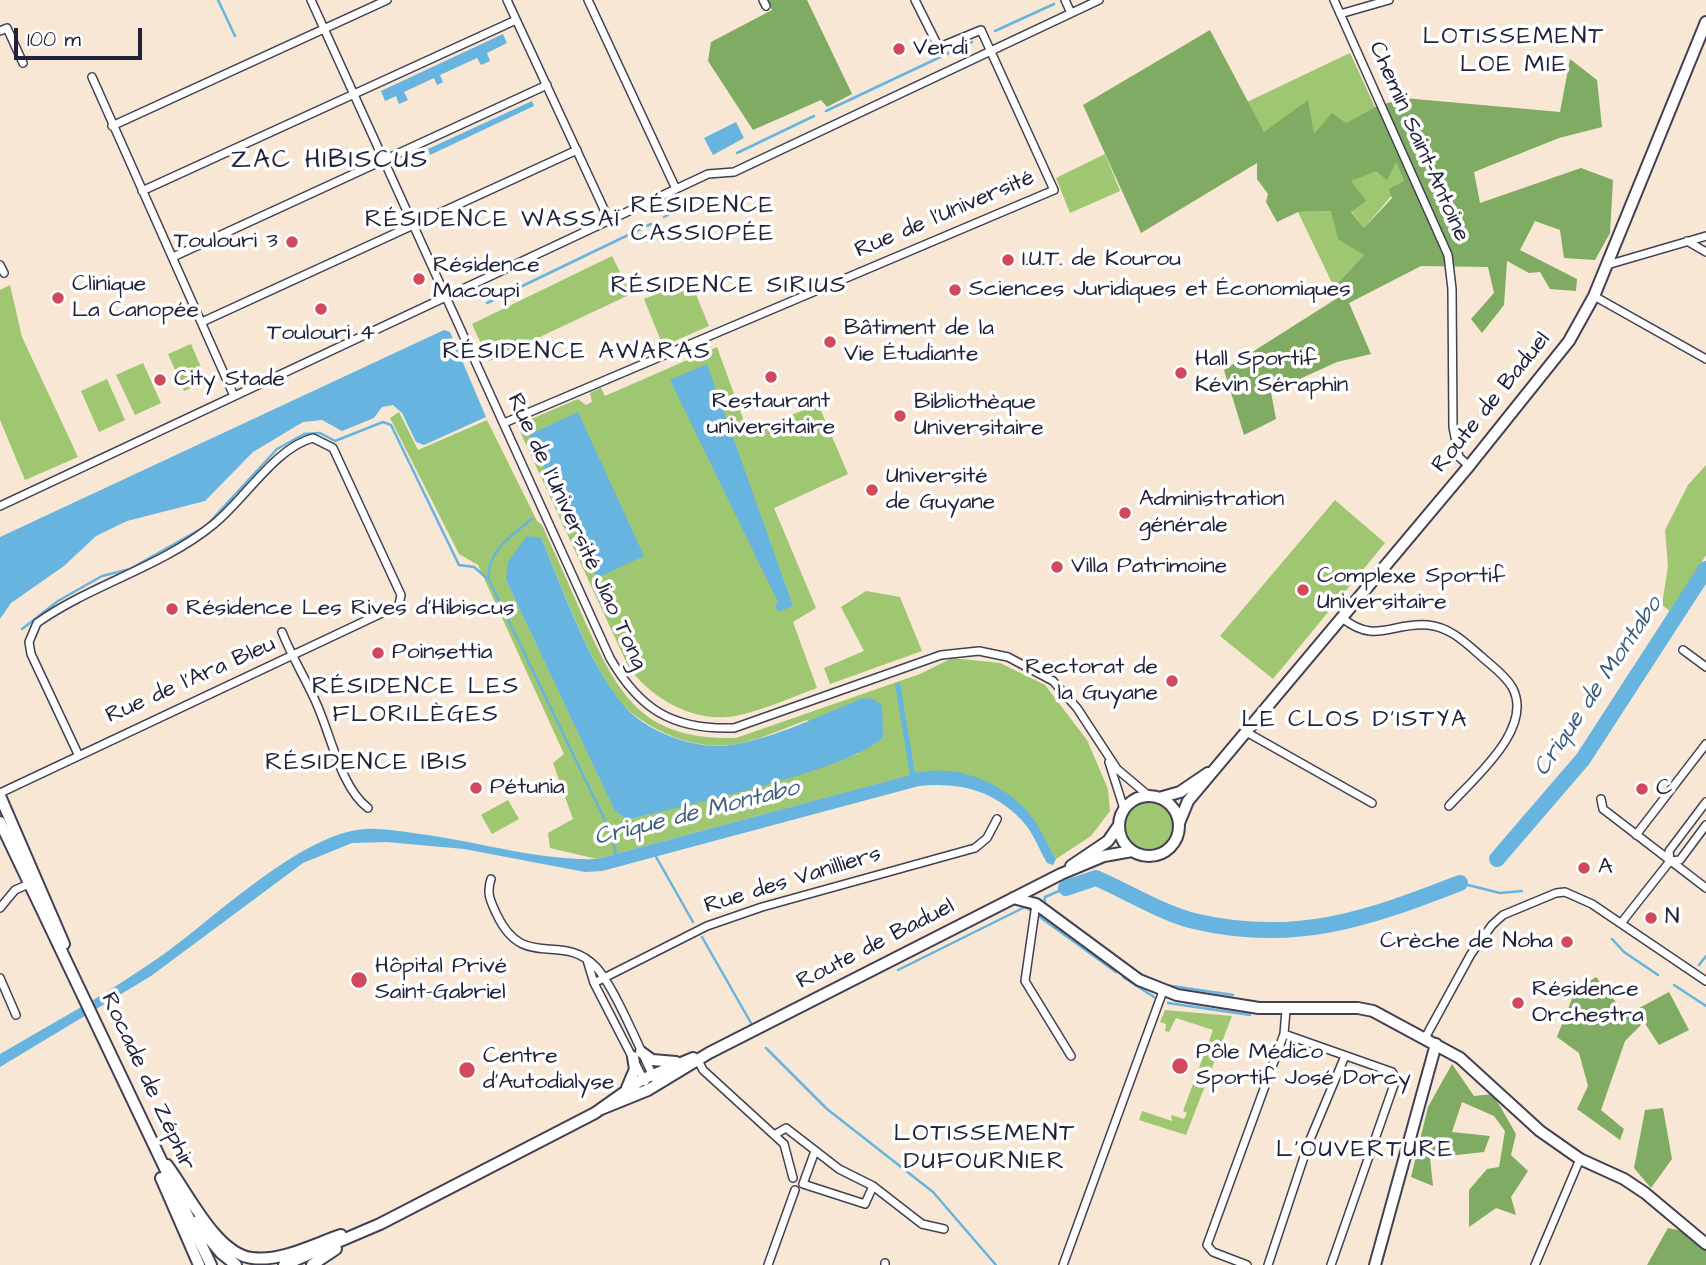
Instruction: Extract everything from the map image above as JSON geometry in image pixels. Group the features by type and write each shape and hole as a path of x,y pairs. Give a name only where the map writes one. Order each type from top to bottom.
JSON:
{"main road":[{"name":"Route de Baduel","path":"1179,823 1188,801 1248,733 1559,356 1594,296 1706,22"},
{"name":"Route de Baduel","path":"1154,797 1180,792 1226,758"},
{"name":"Rocade de Zéphir","path":"0,794 30,883"},
{"path":"1154,797 1174,810 1179,823 1173,845 1163,852 1147,856 1132,851 1122,840 1119,825 1124,809 1135,799 1154,797"},
{"name":"Rocade de Zéphir","path":"0,822 30,883 58,927 75,979 211,1265"},
{"name":"Route de Baduel","path":"1062,874 1108,841 1119,825"},
{"name":"Route de Baduel","path":"601,1109 627,1089 650,1082 698,1060 1062,874 1104,856 1132,851"},
{"path":"1036,904 1046,882"},
{"path":"1013,898 1036,904 1139,980 1163,991 1259,1008 1358,1008 1373,1011 1460,1058 1524,1118 1580,1159 1624,1179 1706,1244"},
{"path":"1375,1265 1436,1044"},
{"name":"Route de Baduel","path":"284,1265 380,1224 601,1109 682,1062 709,1053"},
{"path":"627,1089 637,1055 666,1063 682,1062"},
{"path":"155,1149 182,1185 195,1209 231,1249 241,1255 252,1258 280,1256 380,1224"},
{"path":"155,1149 167,1195 199,1265"},
{"name":"Rocade de Zéphir","path":"180,1203 215,1246 236,1265"},
{"name":"Route de Baduel","path":"312,1265 359,1234"}],"street":[{"name":"Rue de l'Université Jiao Tong","path":"310,0 610,658 625,683 641,701 658,713 682,724 709,729 734,728 957,651 979,651 1032,667 1053,681 1069,698 1104,752"},
{"path":"112,126 387,0"},
{"path":"507,0 609,220"},
{"path":"588,0 676,189"},
{"path":"915,0 937,44 942,46 978,28 992,51"},
{"path":"1065,0 1071,13"},
{"path":"0,506 708,174 734,172 1099,0"},
{"name":"Chemin Saint-Antoine","path":"1334,0 1448,255 1452,289 1453,427 1459,457 1469,466"},
{"path":"1340,14 1389,0"},
{"path":"142,191 516,20"},
{"path":"0,31 7,28 23,62"},
{"name":"Rue de l'Université","path":"504,423 1054,190 992,51"},
{"path":"92,77 234,396"},
{"path":"173,257 547,85"},
{"path":"202,323 577,150"},
{"path":"1607,265 1706,236"},
{"path":"1687,241 1706,252"},
{"path":"1594,296 1706,359"},
{"name":"Rue de l'Ara Bleu","path":"0,794 78,754 399,605 401,595 340,459 323,441 313,438 290,447 211,527 154,565 37,623 29,642 31,654 78,754"},
{"path":"1342,618 1368,633 1416,625 1441,628 1461,639 1510,683 1518,705 1513,730 1449,806"},
{"path":"282,632 291,656 323,716 349,785 368,808"},
{"path":"1683,650 1706,667"},
{"path":"1248,733 1372,803"},
{"path":"1636,835 1706,744"},
{"path":"1104,752 1124,776 1154,797"},
{"path":"1104,752 1124,809"},
{"path":"1601,799 1603,809 1705,885"},
{"path":"1622,922 1670,861 1669,851 1706,802"},
{"name":"Rue des Vanilliers","path":"594,983 707,926 762,907 975,848 987,838 997,819"},
{"path":"1670,861 1680,860 1706,825"},
{"path":"491,879 489,896 511,937 526,947 575,952 587,959 603,978 650,1082"},
{"path":"0,908 15,890 30,883"},
{"path":"1425,1038 1479,940 1503,915 1534,901 1565,892 1622,922 1706,981"},
{"path":"1036,904 1025,981 1029,993 1071,1056"},
{"path":"587,959 594,983 637,1055"},
{"path":"0,978 16,1015"},
{"path":"1063,1265 1163,991"},
{"path":"1247,1265 1213,1252 1207,1245 1284,1034 1286,1010"},
{"path":"1284,1034 1392,1072 1396,1079 1331,1265"},
{"path":"1268,1265 1313,1133 1345,1056"},
{"path":"698,1060 703,1070 784,1144 793,1178"},
{"path":"774,1135 786,1128 839,1169 873,1186 922,1224 944,1229"},
{"path":"815,1151 803,1184 866,1204 873,1186"},
{"path":"1535,1265 1580,1159"},
{"path":"768,1265 795,1190"}],"green space":[{"path":"768,0 807,0 852,94 827,107 821,100 753,130 708,61 711,42 772,10"},
{"path":"1210,30 1264,132 1308,100 1314,134 1332,113 1346,123 1375,107 1404,98 1560,112 1570,59 1597,80 1602,127 1559,138 1474,172 1480,203 1581,168 1613,180 1610,233 1595,260 1564,258 1560,230 1535,221 1520,250 1577,279 1576,291 1550,289 1540,272 1529,273 1507,261 1504,305 1482,333 1471,319 1494,293 1488,267 1421,266 1349,303 1371,354 1337,362 1271,392 1276,419 1244,435 1224,370 1339,297 1334,287 1364,255 1338,239 1331,211 1298,212 1277,222 1266,202 1268,194 1257,179 1257,163 1141,233 1083,105","holes":["1396,162 1404,181 1389,189 1392,198 1364,228 1351,212 1366,201 1351,181 1376,171 1387,180"]},
{"path":"1350,53 1375,107 1346,123 1313,135 1264,132 1247,102"},
{"path":"1105,154 1120,191 1070,213 1056,178"},
{"path":"1396,161 1404,181 1364,228 1351,211 1351,181"},
{"path":"1332,211 1364,255 1334,287 1298,212"},
{"path":"612,256 631,294 489,361 472,324"},
{"path":"690,280 709,326 663,346 644,299"},
{"path":"10,285 22,337 78,457 25,480 0,420 0,290"},
{"path":"191,344 207,381 184,391 168,354"},
{"path":"717,347 746,427 754,423 758,429 818,404 848,474 774,508 816,608 793,622 817,688 759,710 724,717 692,713 677,707 650,689 628,666 517,425 578,399 586,405 592,402 590,393 601,388 605,396"},
{"path":"143,363 161,403 135,415 116,375"},
{"path":"107,379 125,420 99,432 81,391"},
{"path":"399,412 418,450 487,420 537,521 542,525 611,674 640,710 657,723 679,732 705,737 736,738 920,674 952,658 1000,663 1045,685 1087,740 1108,789 1110,811 1091,836 1056,859 1028,812 1002,791 926,771 597,859 550,848 548,833 573,819 553,763 564,754 478,565 459,554 390,418","holes":["541,538 603,677 615,696 638,718 662,732 689,742 716,746 749,741 807,720 860,753 816,769 628,820 615,810 506,580"]},
{"path":"1706,465 1706,555 1671,612 1662,605 1668,566 1665,530 1688,485"},
{"name":"Complexe Sportif Universitaire","path":"1335,500 1385,543 1273,679 1220,636"},
{"path":"866,591 900,597 922,651 830,684 824,668 864,651 841,607"},
{"path":"508,800 519,819 492,834 481,815"},
{"path":"1149,801 1166,808 1173,825 1166,842 1149,849 1132,842 1125,825 1132,808"},
{"path":"1596,977 1626,1015 1669,992 1689,1030 1659,1045 1644,1022 1625,1041 1601,1110 1624,1129 1620,1140 1577,1109 1588,1086 1579,1053 1557,1037 1575,991"},
{"path":"1165,1010 1232,1016 1186,1135 1139,1120 1142,1111 1172,1121 1171,1115 1184,1119 1187,1113 1183,1111 1213,1030 1176,1018 1169,1032 1165,1031 1166,1024 1160,1022"},
{"path":"1452,1064 1474,1096 1493,1094 1516,1134 1511,1155 1528,1171 1511,1197 1516,1215 1496,1208 1469,1227 1469,1190 1487,1169 1499,1167 1505,1131 1494,1116 1462,1102 1452,1132 1490,1136 1484,1152 1430,1158 1433,1186 1411,1177 1428,1107"},
{"path":"1663,1108 1672,1159 1651,1188 1634,1168 1645,1110"},
{"path":"1668,1228 1706,1236 1706,1265 1647,1265"}],"water":[{"path":"503,34 507,43 487,53 490,61 481,65 477,58 440,75 443,82 437,85 434,78 404,92 408,100 399,104 396,96 385,101 381,91"},
{"path":"532,101 534,106 430,155 428,149"},
{"path":"736,122 744,138 713,155 704,138"},
{"path":"444,330 450,332 486,417 424,445 416,442 402,413 393,405 382,407 374,418 342,431 322,420 303,422 253,452 205,501 127,521 96,536 64,566 11,603 0,619 0,537"},
{"path":"707,364 793,606 778,612 775,605 778,602 670,380"},
{"path":"578,412 644,556 597,578 575,529 574,511 565,495 554,488 529,435"},
{"path":"527,536 541,538 588,648 611,689 634,716 659,732 703,745 731,745 781,732 863,698 873,699 882,705 883,737 866,749 838,762 803,774 628,820 615,811 506,580 508,562"},
{"path":"900,683 915,773 961,773 976,777 1004,791 1028,812 1036,823 1056,859 1053,865 1047,863 1025,824 1002,804 977,791 934,785 919,786 602,871 585,872 464,849 386,842 352,843 303,863 151,976 0,1067 0,1054 144,968 287,861 313,845 340,834 365,829 389,830 552,857 597,859 910,775 895,684"}],"waterway":[{"path":"218,0 235,36"},
{"path":"995,31 1054,4"},
{"path":"826,111 972,42"},
{"path":"737,153 814,116"},
{"path":"664,217 694,202"},
{"path":"487,303 651,224"},
{"path":"22,629 58,601 102,576 130,569 206,526 277,449 304,434 320,433 335,441 383,422 391,425 459,565 474,567 489,580"},
{"path":"532,519 496,553 491,561 489,580 613,837 616,857"},
{"name":"Crique de Montabo","path":"1497,859 1583,759 1706,569"},
{"path":"655,855 693,922"},
{"name":"Crique de Montabo","path":"1066,888 1096,878 1182,918 1231,928 1265,930 1298,929 1362,917 1460,883"},
{"path":"1460,883 1500,893 1522,891"},
{"path":"1044,906 1045,897 1066,888"},
{"path":"898,970 1025,907 1030,910"},
{"path":"1037,915 1116,972"},
{"path":"702,937 751,1023"},
{"path":"1612,939 1624,952 1658,975"},
{"path":"1699,965 1706,956"},
{"path":"1138,973 1165,985 1233,995"},
{"path":"1123,977 1154,997"},
{"path":"1674,985 1706,1006"},
{"path":"1168,1003 1250,1015"},
{"path":"766,1048 827,1109 933,1192 996,1265"}],"place":[{"name":"Verdi","path":"899,49"},
{"name":"Toulouri 3","path":"292,242"},
{"name":"I.U.T. de Kourou","path":"1008,260"},
{"name":"Résidence Macoupi","path":"419,279"},
{"name":"Sciences Juridiques et Économiques","path":"955,290"},
{"name":"Clinique La Canopée","path":"58,298"},
{"name":"Toulouri 4","path":"321,309"},
{"name":"Bâtiment de la Vie Étudiante","path":"830,342"},
{"name":"Hall Sportif Kévin Séraphin","path":"1181,373"},
{"name":"Restaurant universitaire","path":"771,377"},
{"name":"City Stade","path":"160,380"},
{"name":"Bibliothèque Universitaire","path":"900,416"},
{"name":"Université de Guyane","path":"872,490"},
{"name":"Administration générale","path":"1125,513"},
{"name":"Villa Patrimoine","path":"1057,567"},
{"name":"Complexe Sportif Universitaire","path":"1303,590"},
{"name":"Résidence Les Rives d'Hibiscus","path":"172,609"},
{"name":"Poinsettia","path":"378,653"},
{"name":"Rectorat de la Guyane","path":"1172,681"},
{"name":"Pétunia","path":"476,788"},
{"name":"C","path":"1642,789"},
{"name":"A","path":"1584,868"},
{"name":"N","path":"1651,918"},
{"name":"Crèche de Noha","path":"1567,942"},
{"name":"Hôpital Privé Saint-Gabriel","path":"359,980"},
{"name":"Résidence Orchestra","path":"1518,1003"},
{"name":"Pôle Médico Sportif José Dorcy","path":"1180,1066"},
{"name":"Centre d'Autodialyse","path":"467,1070"}],"district":[{"name":"LOTISSEMENT LOE MIE","path":"1514,52"},
{"name":"ZAC HIBISCUS","path":"330,162"},
{"name":"RÉSIDENCE WASSAÏ","path":"493,221"},
{"name":"RÉSIDENCE CASSIOPÉE","path":"703,221"},
{"name":"RÉSIDENCE SIRIUS","path":"729,287"},
{"name":"RÉSIDENCE AWARAS","path":"577,353"},
{"name":"RÉSIDENCE LES FLORILÈGES","path":"416,702"},
{"name":"LE CLOS D'ISTYA","path":"1355,721"},
{"name":"RÉSIDENCE IBIS","path":"367,764"},
{"name":"LOTISSEMENT DUFOURNIER","path":"985,1149"},
{"name":"L'OUVERTURE","path":"1365,1151"}]}
